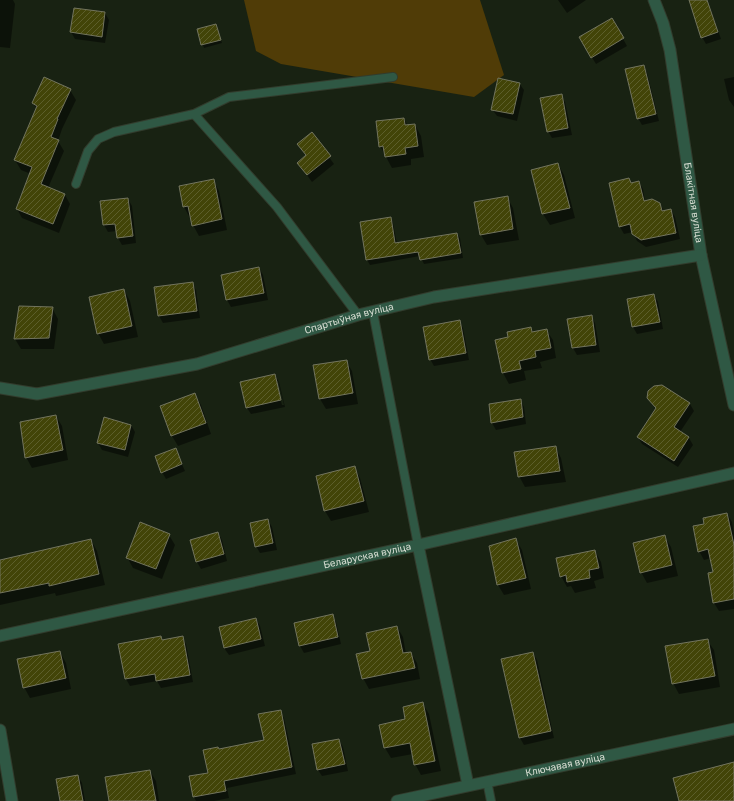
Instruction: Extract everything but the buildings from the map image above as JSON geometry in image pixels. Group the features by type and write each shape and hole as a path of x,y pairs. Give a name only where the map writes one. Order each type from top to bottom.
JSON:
{"street":[{"name":"Блакітная вуліца","path":"654,0 663,23 670,50 702,255 734,405"},
{"name":"Спартыўная вуліца","path":"0,388 37,394 197,364 358,315 434,297 702,255"},
{"name":"Беларуская вуліца","path":"0,636 418,545 734,473"},
{"path":"418,545 468,785"},
{"name":"Ключавая вуліца","path":"397,801 734,729"},
{"path":"0,730 12,801"}],"lane":[{"path":"76,184 88,151 98,139 114,132 194,114 229,97 393,78"},
{"path":"194,114 277,207 358,315"},
{"path":"373,312 418,545"},
{"path":"487,782 492,801"}],"shaded area":[{"path":"244,0 480,0 504,75 474,97 281,64 256,51"}]}
